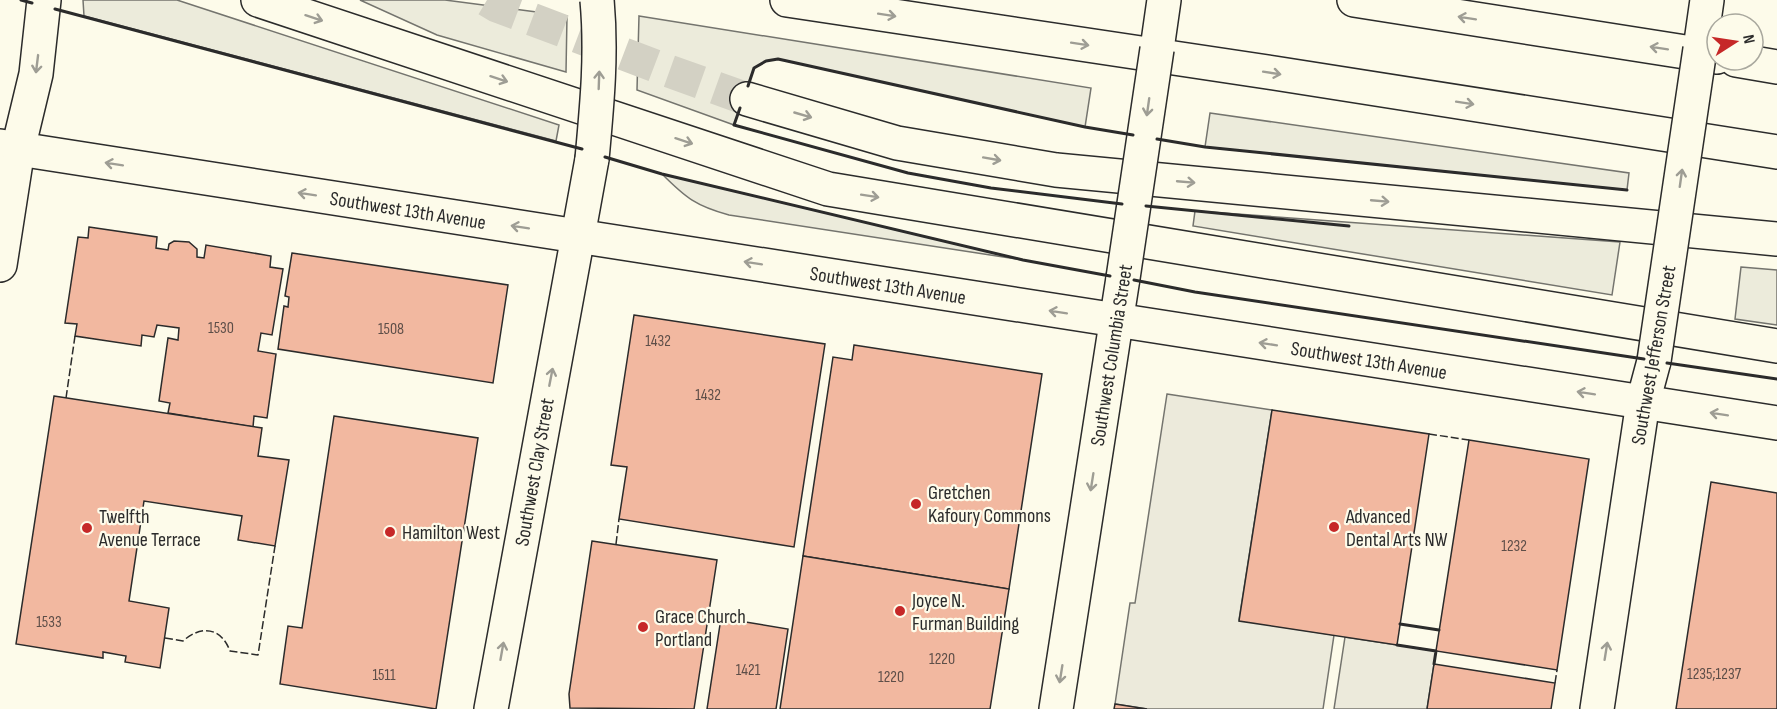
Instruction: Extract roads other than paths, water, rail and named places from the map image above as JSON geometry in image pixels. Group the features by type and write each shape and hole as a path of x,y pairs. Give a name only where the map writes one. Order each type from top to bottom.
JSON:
{"main road":[{"path":"258,0 828,189 1777,346"},
{"name":"Southwest Clay Street","path":"491,709 592,159 601,39 597,0"},
{"path":"787,0 1777,152"},
{"name":"Southwest Columbia Street","path":"1056,709 1164,0"},
{"path":"1354,0 1705,55"},
{"name":"Southwest Jefferson Street","path":"1597,709 1643,402 1654,361 1707,0"},
{"path":"0,265 9,148 36,74 44,3"},
{"path":"747,99 897,143 1056,170 1777,239"},
{"name":"Southwest 13th Avenue","path":"9,148 1777,423"}],"tunnel":[{"path":"487,0 497,6 747,99"}],"place":[{"name":"Gretchen Kafoury Commons","path":"916,504"},
{"name":"Advanced Dental Arts NW","path":"1334,527"},
{"name":"Twelfth Avenue Terrace","path":"87,528"},
{"name":"Hamilton West","path":"390,532"},
{"name":"Joyce N. Furman Building","path":"900,611"},
{"name":"Grace Church Portland","path":"643,627"}]}
